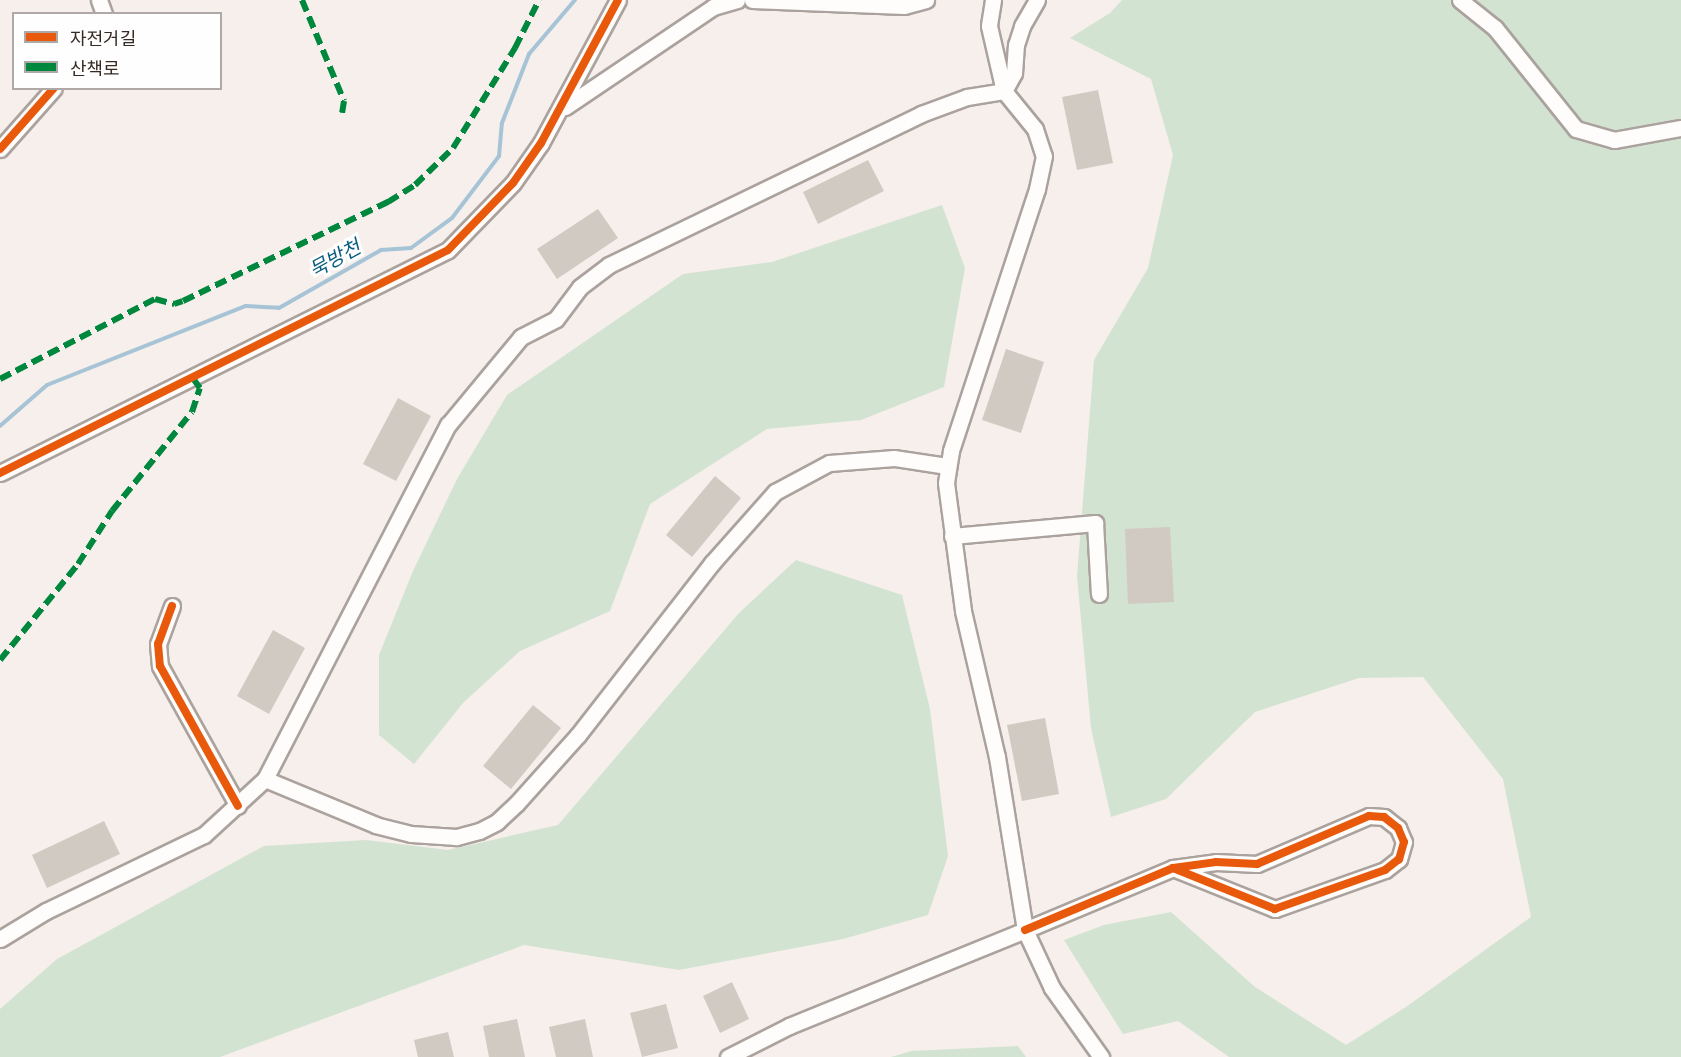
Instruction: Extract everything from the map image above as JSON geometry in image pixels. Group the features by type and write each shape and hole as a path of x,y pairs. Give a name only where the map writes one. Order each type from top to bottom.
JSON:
{"street":[{"path":"0,473 448,250 513,183 560,110 618,0"},
{"path":"560,110 713,7 737,0"},
{"path":"752,0 904,6 926,0"},
{"path":"993,0 989,26 1004,92 1035,129 1044,156 1037,189 947,466 952,536 963,611 1008,815 1025,930 1052,988 1101,1057"},
{"path":"1004,92 1014,73 1016,45 1022,26 1037,0"},
{"path":"1460,0 1495,28 1576,129 1614,140 1681,128"},
{"path":"0,149 52,90"},
{"path":"0,939 29,920 204,835 265,779 448,425 521,337 556,319 580,287 609,265 921,114 968,97 1004,92"},
{"path":"265,779 376,825 411,834 456,837 479,831 497,822 516,804 578,735 712,563 775,492 829,463 894,458 947,466"},
{"path":"952,536 1095,524 1099,594"},
{"path":"172,606 158,644 160,666 238,806"},
{"path":"728,1057 789,1026 1173,868 1216,862 1257,864 1369,816 1384,817 1398,828 1404,842 1400,859 1385,870 1275,909 1173,868"}],"green space":[{"path":"1122,0 1681,0 1681,1057 1229,1057 1178,1021 1123,1034 1064,940 1104,925 1171,912 1255,987 1346,1045 1406,1007 1531,917 1503,779 1423,677 1359,678 1255,712 1166,799 1111,817 1091,728 1077,576 1094,360 1148,268 1173,155 1151,79 1070,38 1110,13"},
{"path":"942,205 965,268 944,387 861,420 767,429 650,504 610,611 520,651 463,703 414,764 379,735 379,655 413,571 457,479 507,395 683,274 772,262"},
{"path":"796,560 902,595 930,709 948,856 928,915 843,939 679,970 524,945 220,1057 0,1057 0,1009 57,959 264,846 366,840 448,850 558,825 739,613"},
{"path":"1018,1046 1026,1057 891,1057 911,1051"}],"building":[{"path":"1098,90 1113,163 1077,170 1062,97"},
{"path":"868,160 884,191 818,224 803,192"},
{"path":"598,209 618,238 557,279 537,249"},
{"path":"1006,349 1044,362 1021,433 982,420"},
{"path":"398,398 431,416 396,481 363,464"},
{"path":"715,476 741,498 692,557 666,535"},
{"path":"1170,527 1174,602 1128,604 1125,529"},
{"path":"273,630 305,648 269,714 237,696"},
{"path":"533,705 561,728 511,789 483,766"},
{"path":"1045,718 1059,794 1022,801 1007,725"},
{"path":"104,821 120,854 47,888 32,855"},
{"path":"732,982 749,1019 720,1033 703,996"},
{"path":"666,1004 678,1048 642,1057 630,1013"},
{"path":"517,1019 525,1057 489,1057 483,1026"},
{"path":"585,1019 593,1057 556,1057 549,1027"},
{"path":"448,1032 454,1057 418,1057 414,1040"}],"waterway":[{"name":"묵방천","path":"0,426 47,385 246,306 279,308 381,250 411,248 452,218 499,156 502,123 529,54 575,0"}],"marked path":[{"path":"302,0 344,101 342,113"},
{"path":"0,379 155,299 174,304 183,301 388,202 415,185 453,148 515,48 539,0"},
{"path":"0,660 78,564 112,511 192,412 200,388 192,377"}],"cycle path":[{"path":"0,473 448,250 513,183 541,143 618,0"},
{"path":"0,149 52,90"},
{"path":"172,606 158,644 160,666 238,806"},
{"path":"1025,930 1173,868 1216,862 1257,864 1369,816 1384,817 1398,828 1404,842 1399,859 1385,870 1275,909 1173,868"}]}
